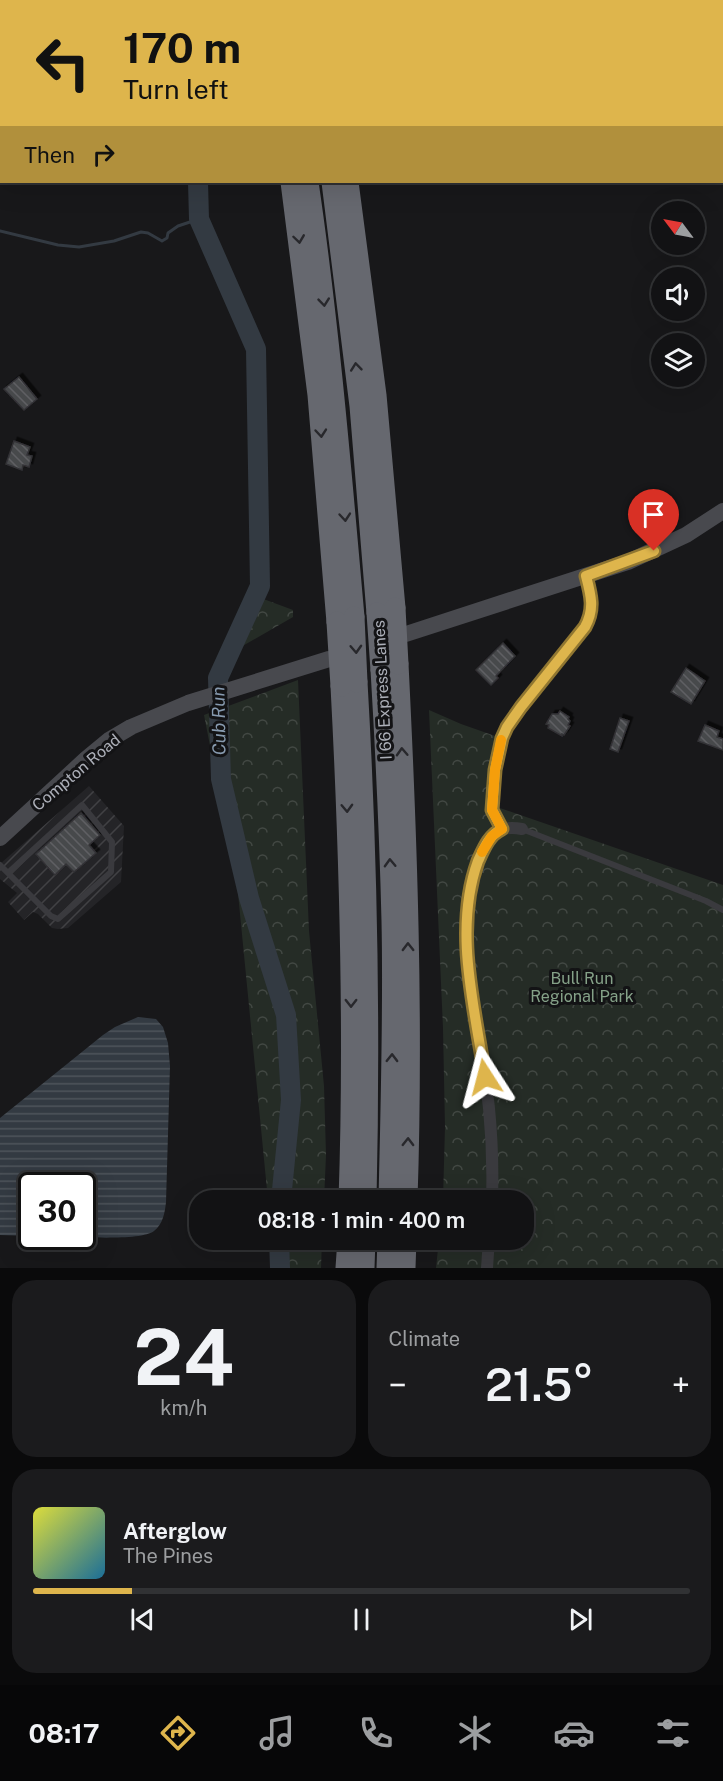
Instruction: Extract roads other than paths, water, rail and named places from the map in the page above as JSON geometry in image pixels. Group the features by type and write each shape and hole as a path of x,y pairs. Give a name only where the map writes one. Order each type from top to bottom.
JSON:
{"highway":[{"path":"291,183 345,619 349,684 347,796 352,1071 349,1190"},
{"name":"I 66 Express Lanes","path":"308,183 336,409 345,619"},
{"name":"I 66 Express Lanes","path":"332,183 386,611"},
{"path":"348,183 376,395 386,611 408,894 407,1190"},
{"name":"I 66 Express Lanes","path":"389,1190 392,923 387,768 390,667"},
{"name":"I 66 Express Lanes","path":"349,684 362,788 367,979 366,1190"},
{"path":"346,1268 347,1250"},
{"path":"364,1268 365,1250"},
{"path":"387,1268 388,1250"},
{"path":"405,1268 406,1250"}],"street":[{"path":"406,634 586,576 654,551 686,535 723,511"},
{"name":"Compton Road","path":"0,838 109,740 145,719 188,703 329,659"},
{"path":"492,1190 489,1111 469,975 467,918 472,882 482,852 492,836 502,829 509,827 522,829"},
{"path":"487,1268 488,1250"}],"lane":[{"path":"502,829 492,810 495,770 502,738 521,707 591,617 591,602 586,576"},
{"path":"0,865 51,916 58,919 111,872 112,842 82,806 9,872"},
{"path":"522,829 706,901 723,910"}],"waterway":[{"name":"Cub Run","path":"198,183 199,219 256,349 260,586 218,678 221,779 249,898 286,1015 291,1100 282,1190"},
{"path":"0,231 58,245 79,247 114,241 141,232 148,233 162,241 178,226 199,219"},
{"name":"Cub Run","path":"279,1250 280,1268"}],"park label":[{"name":"Bull Run Regional Park","path":"582,987"}]}
